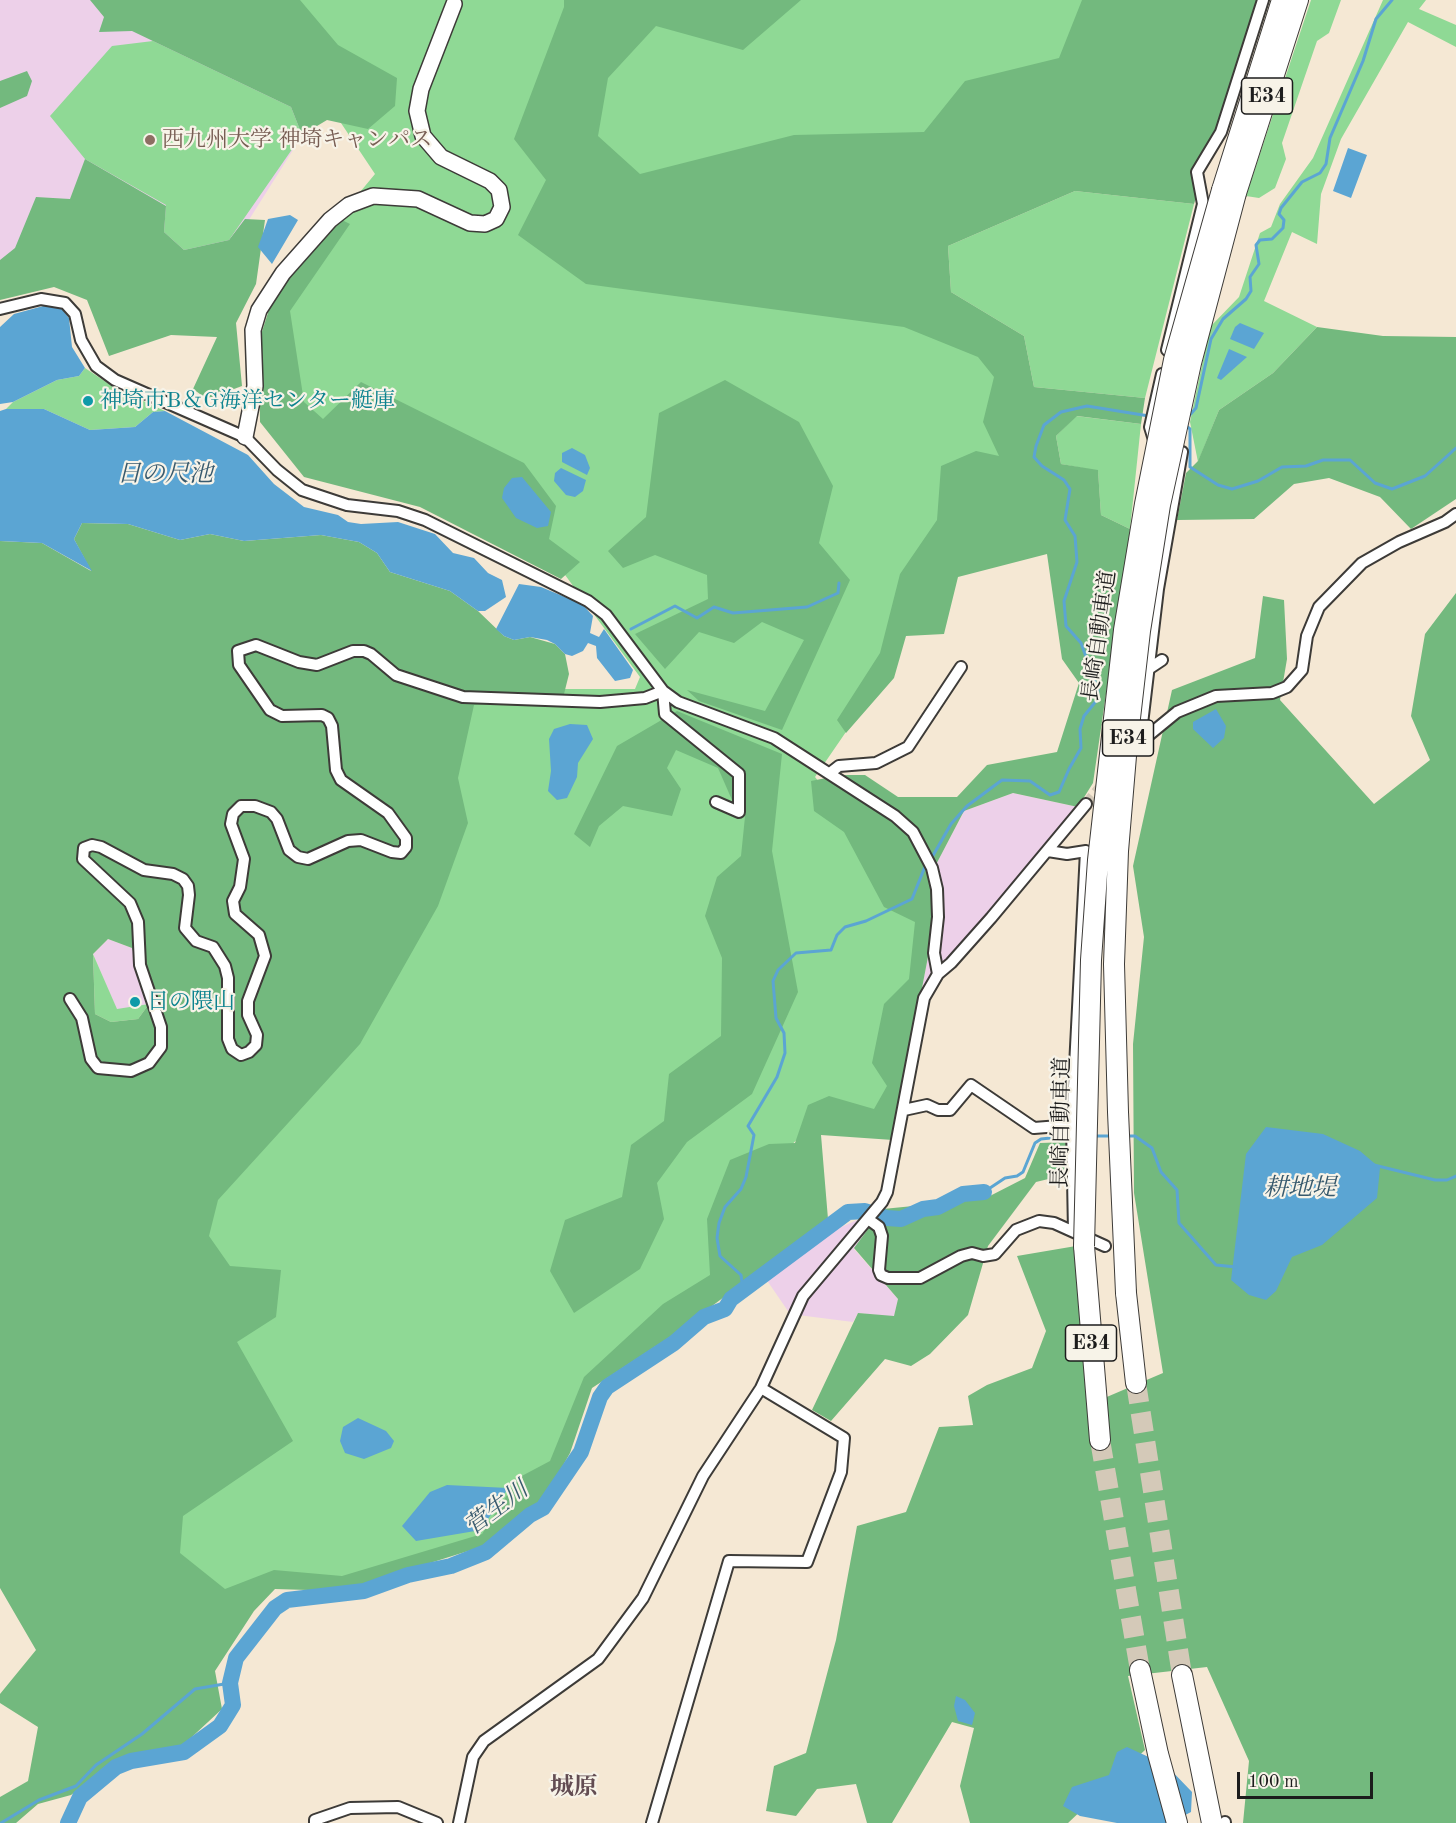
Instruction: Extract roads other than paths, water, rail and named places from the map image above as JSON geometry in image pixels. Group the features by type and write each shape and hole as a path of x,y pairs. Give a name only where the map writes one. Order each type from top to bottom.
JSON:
{"highway":[{"name":"長崎自動車道","path":"1136,1383 1126,1293 1114,964 1118,852 1127,744 1140,631 1160,505 1229,191 1282,0"},
{"name":"長崎自動車道","path":"1100,1440 1079,1239 1091,960 1098,860 1124,630 1145,504 1174,360 1229,191 1298,0"},
{"path":"1140,1670 1158,1754 1177,1823"},
{"path":"1182,1675 1212,1823"}],"street":[{"path":"1263,0 1221,132 1197,172 1203,204 1150,427 1152,439 1182,452 1137,745 1177,712 1216,696 1272,693 1287,687 1302,670 1307,636 1319,607 1362,563 1399,542 1445,522 1456,514"},
{"path":"245,437 255,386 253,330 259,310 283,273 330,220 349,205 373,196 418,199 470,223 486,224 496,219 502,207 499,190 490,181 441,157 423,136 417,111 421,89 454,4"},
{"path":"0,309 41,299 65,303 75,314 81,340 96,366 115,380 245,437 302,490 347,506 398,511 425,520 588,602 606,615 663,691 696,711 774,738 896,816 913,832 932,868 938,890 934,953 938,974"},
{"path":"70,999 82,1018 91,1059 98,1068 131,1071 149,1063 161,1047 161,1027 140,965 138,922 130,903 83,859 84,848 92,845 101,847 144,870 173,874 183,879 189,886 185,928 196,941 213,947 225,966 228,1039 232,1050 241,1055 249,1052 255,1045 256,1035 248,1015 248,1001 265,956 264,945 259,936 235,914 233,901 240,887 244,860 231,824 233,814 241,806 255,806 271,813 277,819 290,850 297,857 308,859 348,841 360,840 401,853 406,847 406,838 388,813 341,780 336,770 332,726 328,718 282,716 270,710 239,665 238,651 256,645 299,662 318,665 353,651 364,651 396,675 463,697 600,702 645,698 663,691"},
{"path":"1147,670 1162,660"},
{"path":"830,773 839,766 876,763 908,747 961,667"},
{"path":"663,691 665,714 739,774 739,812 716,802"},
{"path":"459,1823 473,1757 484,1741 598,1659 643,1598 703,1476 761,1388 803,1296 882,1202 891,1181 924,998 938,974 951,963 1086,804"},
{"path":"1048,851 1067,854 1086,851 1072,1125 1079,1239"},
{"path":"904,1110 927,1105 938,1110 950,1110 971,1085 1034,1128 1072,1125"},
{"path":"868,1219 879,1227 882,1236 879,1270 881,1275 888,1278 920,1278 961,1256 972,1253 983,1256 995,1254 1016,1230 1027,1223 1039,1221 1054,1223 1079,1239 1105,1246"},
{"path":"652,1823 729,1561 807,1562 841,1472 844,1438 761,1388"},
{"path":"315,1823 315,1820 350,1808 398,1807 437,1823"}],"water":[{"path":"1348,148 1367,155 1351,198 1333,191"},
{"path":"290,215 298,220 272,264 258,247 268,219"},
{"path":"47,305 61,308 69,318 72,347 85,368 79,376 57,380 13,402 0,404 0,327 14,314"},
{"path":"1240,323 1264,333 1254,349 1230,339 1235,327"},
{"path":"1229,349 1247,357 1221,380 1217,378"},
{"name":"日の尺池","path":"44,409 90,430 135,427 153,412 165,411 248,455 274,484 304,507 338,515 348,522 361,524 398,522 435,534 453,553 474,558 488,573 502,580 506,597 485,611 478,611 450,591 390,572 377,553 359,542 321,535 244,541 210,534 180,540 128,524 82,523 74,539 92,571 42,543 0,541 0,411"},
{"path":"572,448 585,455 590,468 587,475 562,462 562,453"},
{"path":"561,468 586,480 583,491 575,497 566,495 554,481 555,473"},
{"path":"522,477 551,512 548,526 537,528 516,518 502,498 504,488 512,478"},
{"path":"519,584 541,587 582,604 593,616 590,633 599,637 604,629 633,670 630,678 615,681 597,658 596,646 588,643 583,651 572,656 565,654 547,640 530,637 514,640 504,636 496,629"},
{"path":"1216,709 1226,726 1224,738 1213,748 1193,729 1193,722"},
{"path":"570,724 587,725 593,739 578,763 577,777 567,798 557,800 548,791 551,771 549,739 554,729"},
{"name":"耕地堤","path":"1266,1127 1323,1134 1360,1151 1380,1168 1377,1198 1322,1245 1292,1257 1276,1291 1266,1300 1249,1295 1231,1280 1246,1154"},
{"path":"358,1418 386,1431 394,1441 391,1448 364,1459 345,1453 340,1441 343,1427"},
{"path":"447,1485 508,1488 481,1530 416,1541 402,1526 430,1492"},
{"path":"956,1696 965,1700 975,1713 972,1725 958,1721 954,1706"},
{"path":"1127,1747 1166,1765 1192,1792 1191,1812 1170,1823 1117,1823 1080,1816 1063,1806 1072,1787 1109,1775 1117,1752"}],"waterway":[{"path":"1188,417 1196,408 1211,339 1223,319 1246,299 1251,291 1250,277 1259,264 1256,245 1260,240 1272,239 1283,228 1284,220 1279,214 1281,208 1302,182 1320,173 1326,164 1330,138 1363,61 1376,19 1392,0"},
{"path":"931,859 951,824 967,806 1002,780 1030,781 1050,795 1059,792 1081,748 1080,729 1084,716 1097,700 1098,690 1081,643 1066,626 1064,601 1077,562 1075,536 1065,520 1070,489 1064,480 1042,466 1034,457 1044,425 1061,412 1087,406 1149,416"},
{"path":"1184,424 1190,429 1190,467 1218,485 1232,489 1258,481 1282,467 1306,466 1323,460 1350,460 1375,483 1392,489 1425,476 1456,448"},
{"path":"631,629 675,606 697,618 714,607 733,613 807,607 838,593 839,583"},
{"path":"743,1290 741,1275 720,1256 717,1238 719,1223 725,1207 741,1189 746,1177 754,1135 748,1126 777,1077 785,1053 784,1033 776,1018 773,981 778,970 796,953 831,950 837,935 845,927 866,921 912,899 926,864"},
{"path":"984,1192 1005,1178 1017,1176 1023,1172 1035,1143 1041,1139 1070,1136"},
{"path":"1094,1136 1112,1136"},
{"path":"1127,1136 1135,1136 1152,1148 1161,1172 1177,1190 1179,1223 1216,1265 1236,1267"},
{"path":"1374,1165 1435,1180 1447,1180 1456,1176"},
{"name":"菅生川","path":"68,1823 80,1797 116,1767 131,1761 184,1752 220,1726 233,1705 230,1683 236,1658 275,1608 287,1600 364,1591 408,1575 451,1566 486,1552 530,1515 543,1508 581,1452 600,1397 607,1387 674,1343 704,1317 725,1309 731,1299 848,1212 865,1211 887,1218 901,1219 923,1209 938,1207 963,1194 984,1192"},
{"path":"1,1823 39,1800 76,1786 96,1765 142,1734 195,1689 230,1683"}],"tunnel":[{"path":"1086,804 1105,781"},
{"path":"1136,1383 1182,1675"},
{"path":"1100,1440 1140,1670"}],"place":[{"name":"西九州大学 神埼キャンパス","path":"150,140"},
{"name":"神埼市B＆G海洋センター艇庫","path":"88,401"},
{"name":"日の隈山","path":"135,1002"}],"district":[{"name":"城原","path":"574,1788"}]}
